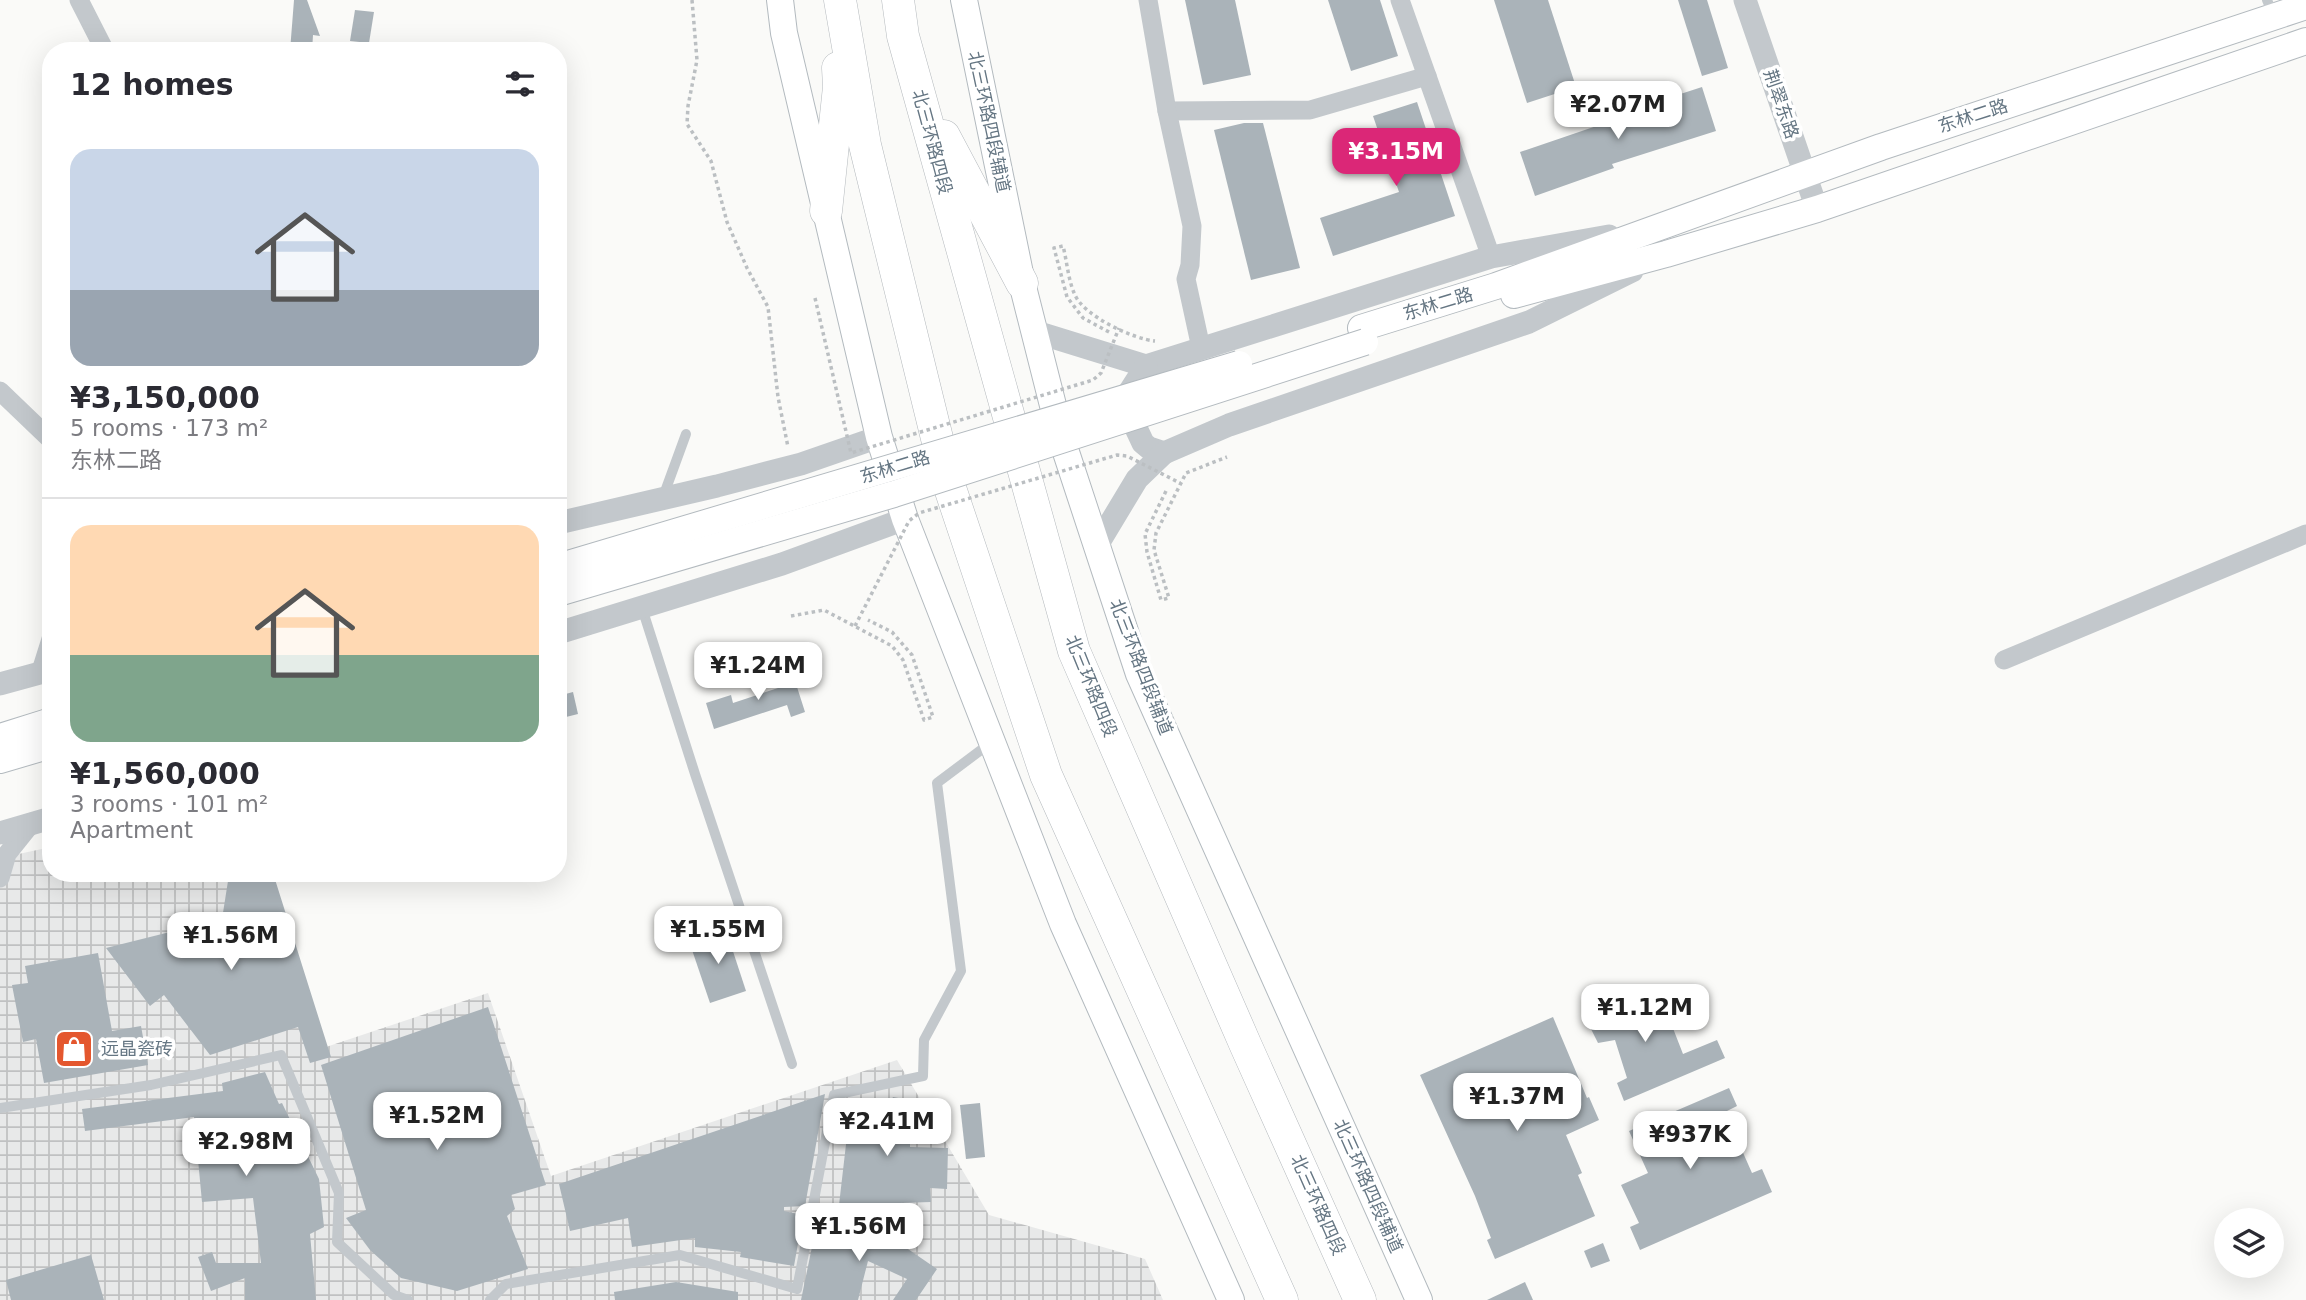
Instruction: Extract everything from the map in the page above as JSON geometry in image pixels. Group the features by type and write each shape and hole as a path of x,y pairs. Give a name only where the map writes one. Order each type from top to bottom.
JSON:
{"highway":[{"path":"826,211 839,87 834,0"},
{"path":"840,0 865,145 947,479 1046,775 1282,1300"},
{"name":"北三环路四段","path":"898,0 903,36 1074,651 1360,1300"},
{"path":"917,85 1022,283"}],"main road":[{"path":"780,0 784,33 879,437 905,519 1063,924 1230,1300"},
{"name":"北三环路四段辅道","path":"964,0 1022,283 1061,437 1139,674 1419,1300"},
{"name":"东林二路","path":"567,590 894,494 1363,335 1647,230 2271,8 2306,6"},
{"name":"东林二路","path":"567,565 1363,335 1666,254 1817,209 2306,41"},
{"path":"0,737 42,724"},
{"path":"0,760 42,748"}],"street":[{"path":"79,0 100,42"},
{"path":"1148,0 1167,111 1192,226 1190,265 1186,279 1201,348"},
{"path":"1399,0 1491,257"},
{"name":"荆翠东路","path":"1745,0 1817,209"},
{"path":"1167,111 1310,110 1427,76"},
{"path":"1036,332 1146,366 1491,257 1647,230"},
{"path":"1096,547 1137,479 1164,453 1228,425 1529,322 1666,254"},
{"path":"1146,366 1128,394 1128,411 1143,443 1164,453"},
{"path":"0,391 42,431"},
{"path":"567,521 801,464 879,437"},
{"path":"567,630 782,564 905,519"},
{"path":"2004,660 2306,534"},
{"path":"0,684 42,673"},
{"path":"0,833 41,821"},
{"path":"0,878 7,854 41,821"}],"lane":[{"path":"663,498 686,434"},
{"path":"642,607 792,1064"},
{"path":"490,1300 506,1284 681,1255 797,1289 834,1096 923,1076 924,1040 961,971 937,783 992,741"},
{"path":"0,1108 151,1085 281,1055 339,1193 337,1242 394,1295 408,1300"}],"path":[{"path":"692,0 697,60 687,124 711,161 727,222 768,307 778,397 788,449"},
{"path":"1115,335 1083,318 1067,297 1054,248 1063,246 1075,296 1090,313 1142,340 1161,342"},
{"path":"815,298 851,453 1093,380 1101,373 1119,328"},
{"path":"855,626 909,521 919,513 1116,455 1127,456 1180,483"},
{"path":"1166,491 1145,534 1160,600 1169,598 1154,550 1156,533 1186,473 1227,457"},
{"path":"791,616 824,610 892,646 903,660 924,720 933,717 912,656 892,632 868,620"}],"shaded area":[{"path":"42,849 42,882 260,882 317,1050 488,993 551,1176 897,1060 989,1215 1145,1259 1163,1300 0,1300 0,858"}],"building":[{"path":"294,0 307,0 320,36 313,35 313,42 291,42"},
{"path":"1185,0 1235,0 1251,75 1203,85"},
{"path":"1328,0 1380,0 1398,56 1351,71"},
{"path":"1494,0 1548,0 1576,87 1527,103"},
{"path":"1678,0 1707,0 1728,68 1702,76"},
{"path":"355,10 374,12 369,42 350,41"},
{"path":"1702,87 1716,131 1612,164 1614,168 1535,196 1520,152 1617,119 1616,115"},
{"path":"1417,102 1455,216 1333,256 1320,218 1399,192 1373,116"},
{"path":"1244,123 1263,123 1300,268 1251,280 1214,130"},
{"path":"790,665 805,712 791,717 787,705 714,729 706,703 731,695 733,703 781,687 776,670"},
{"path":"573,692 578,714 567,717 567,694"},
{"path":"228,882 276,882 331,1057 310,1063 298,1027 210,1055 164,995 150,1006 106,948 222,919"},
{"path":"726,930 746,991 710,1003 689,941"},
{"path":"98,953 112,1031 141,1026 148,1065 44,1083 36,1039 23,1042 12,985 28,983 25,966"},
{"path":"1591,986 1611,986 1611,1014 1662,1000 1683,1054 1717,1040 1725,1058 1624,1101 1617,1083 1627,1078 1615,1040 1598,1043 1587,1021"},
{"path":"488,1007 546,1185 511,1195 515,1209 507,1216 528,1269 457,1291 401,1278 370,1250 346,1218 366,1210 321,1065"},
{"path":"1553,1017 1599,1120 1566,1135 1582,1173 1578,1175 1595,1216 1495,1259 1487,1240 1491,1238 1475,1196 1420,1075"},
{"path":"265,1072 319,1179 324,1227 310,1234 316,1300 245,1300 245,1278 211,1291 198,1257 212,1252 216,1263 261,1263 253,1198 202,1202 194,1117 85,1131 82,1109 223,1091 222,1083"},
{"path":"1729,1088 1737,1106 1725,1112 1752,1173 1762,1169 1772,1192 1640,1250 1630,1227 1639,1223 1621,1185 1648,1173 1629,1131"},
{"path":"825,1094 805,1206 784,1207 784,1211 803,1215 794,1266 740,1257 741,1252 695,1247 695,1238 632,1247 628,1218 570,1231 559,1184"},
{"path":"893,1097 909,1100 901,1142 910,1144 910,1147 948,1148 947,1189 930,1188 931,1202 839,1205 848,1127 844,1126 845,1103"},
{"path":"980,1103 985,1157 966,1159 960,1105"},
{"path":"818,1218 882,1232 881,1237 905,1247 937,1269 916,1300 893,1300 907,1279 868,1261 858,1300 801,1300"},
{"path":"1603,1243 1610,1261 1591,1268 1584,1251"},
{"path":"91,1255 104,1300 11,1300 6,1280"},
{"path":"676,1282 738,1292 738,1300 615,1300 614,1292"},
{"path":"1525,1282 1533,1300 1487,1300"}],"place":[{"name":"远晶瓷砖","path":"74,1049"}]}
